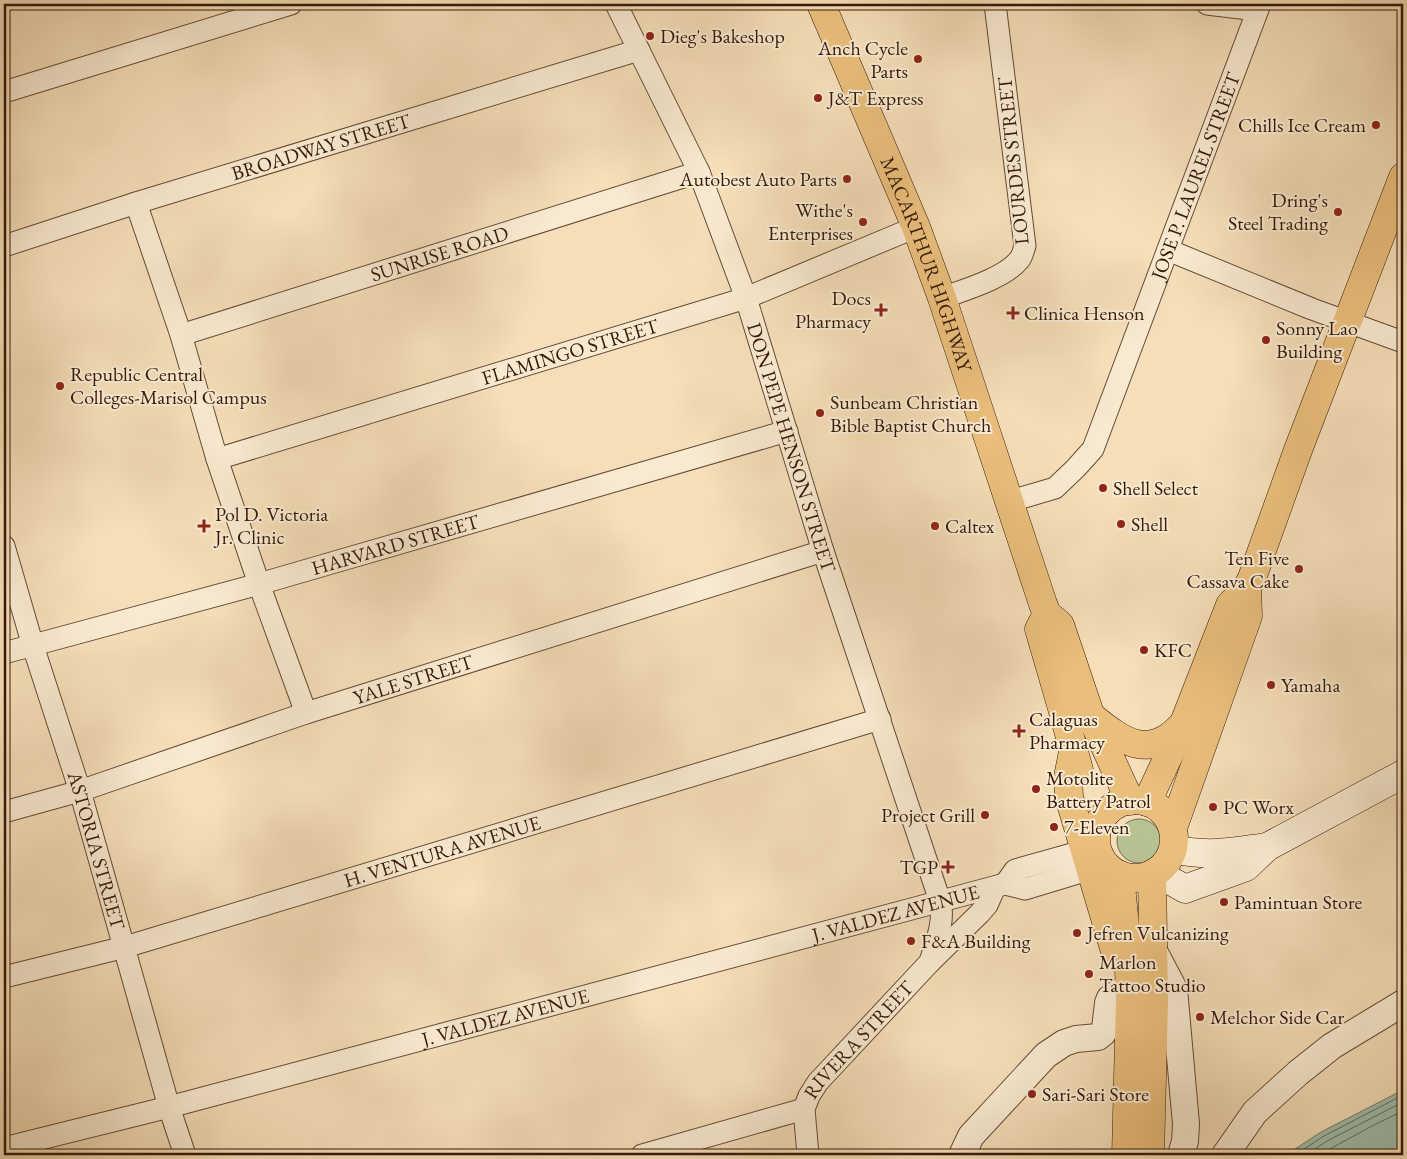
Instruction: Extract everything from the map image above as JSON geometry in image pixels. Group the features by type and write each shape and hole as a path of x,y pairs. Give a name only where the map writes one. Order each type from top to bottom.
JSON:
{"main road":[{"name":"MACARTHUR HIGHWAY","path":"821,4 916,227 942,298 1048,614 1060,624 1090,714 1139,801"},
{"path":"1139,801 1184,722 1230,605 1247,588 1257,566 1298,450 1403,177"},
{"path":"1091,850 1096,842 1104,862 1111,870 1131,878 1142,878 1164,866 1248,616 1247,588"},
{"path":"1048,614 1039,629 1073,752 1091,850 1112,942 1135,989"},
{"path":"1090,714 1117,736 1134,744 1145,745 1165,739 1184,722"},
{"path":"1154,873 1185,889 1246,867 1267,847 1403,774"},
{"path":"1091,850 1101,820 1108,811 1118,804 1139,801 1163,812 1173,838 1196,854 1222,854 1267,847"},
{"path":"1126,1155 1135,989 1154,951 1154,873"},
{"path":"1120,875 1135,989 1150,1155"}],"street":[{"path":"4,92 291,4"},
{"name":"DON PEPE HENSON STREET","path":"616,4 699,172 746,298 824,552 940,901"},
{"name":"LOURDES STREET","path":"942,298 987,281 1012,268 1021,259 1025,246 996,4"},
{"path":"1207,4 1258,7"},
{"name":"JOSE P. LAUREL STREET","path":"1011,501 1056,488 1093,449 1258,7"},
{"name":"BROADWAY STREET","path":"4,246 136,203 639,50"},
{"name":"SUNRISE ROAD","path":"181,335 699,172"},
{"path":"136,203 181,335 217,459 258,584 306,713"},
{"name":"FLAMINGO STREET","path":"217,459 746,298 916,227"},
{"path":"1168,250 1312,309 1403,342"},
{"name":"HARVARD STREET","path":"4,653 258,584 787,430"},
{"name":"ASTORIA STREET","path":"4,546 33,646 80,791 169,1107 185,1155"},
{"name":"YALE STREET","path":"4,812 80,791 306,713 824,552"},
{"name":"H. VENTURA AVENUE","path":"4,977 125,948 880,719"},
{"name":"J. VALDEZ AVENUE","path":"4,1148 169,1107 1000,886 1015,870 1091,850"},
{"name":"RIVERA STREET","path":"808,1155 804,1109 809,1096 827,1071 930,962 980,914 1000,886"},
{"name":"RIVERA STREET","path":"930,962 942,922 940,901"},
{"path":"1154,951 1174,989 1186,1124 1185,1142 1181,1155"},
{"path":"962,1155 976,1131 1046,1055 1064,1043 1076,1039 1098,1037 1106,1028 1110,998 1135,989"},
{"path":"1225,1155 1255,1112 1298,1073 1332,1046 1403,1003"},
{"path":"642,1155 804,1109"}],"green space":[{"path":"1143,819 1155,825 1160,832 1160,850 1155,857 1148,862 1135,863 1127,860 1120,853 1117,837 1120,829 1127,822"}],"water":[{"path":"1403,1090 1403,1155 1286,1155 1321,1132"}],"place":[{"name":"Dieg's Bakeshop","path":"650,36"},
{"name":"Anch Cycle Parts","path":"918,59"},
{"name":"J&T Express","path":"818,98"},
{"name":"Chills Ice Cream","path":"1376,125"},
{"name":"Autobest Auto Parts","path":"847,179"},
{"name":"Dring's Steel Trading","path":"1338,212"},
{"name":"Withe's Enterprises","path":"863,222"},
{"name":"Docs Pharmacy","path":"881,310"},
{"name":"Clinica Henson","path":"1013,313"},
{"name":"Sonny Lao Building","path":"1266,340"},
{"name":"Republic Central Colleges-Marisol Campus","path":"60,386"},
{"name":"Sunbeam Christian Bible Baptist Church","path":"820,413"},
{"name":"Shell Select","path":"1103,488"},
{"name":"Shell","path":"1121,524"},
{"name":"Pol D. Victoria Jr. Clinic","path":"204,526"},
{"name":"Caltex","path":"935,526"},
{"name":"Ten Five Cassava Cake","path":"1299,569"},
{"name":"KFC","path":"1144,650"},
{"name":"Yamaha","path":"1271,685"},
{"name":"Calaguas Pharmacy","path":"1019,731"},
{"name":"Motolite Battery Patrol","path":"1036,789"},
{"name":"PC Worx","path":"1213,807"},
{"name":"Project Grill","path":"985,815"},
{"name":"7-Eleven","path":"1054,827"},
{"name":"TGP","path":"948,867"},
{"name":"Pamintuan Store","path":"1224,902"},
{"name":"Jefren Vulcanizing","path":"1077,933"},
{"name":"F&A Building","path":"911,941"},
{"name":"Marlon Tattoo Studio","path":"1089,974"},
{"name":"Melchor Side Car","path":"1200,1017"},
{"name":"Sari-Sari Store","path":"1032,1094"}]}
